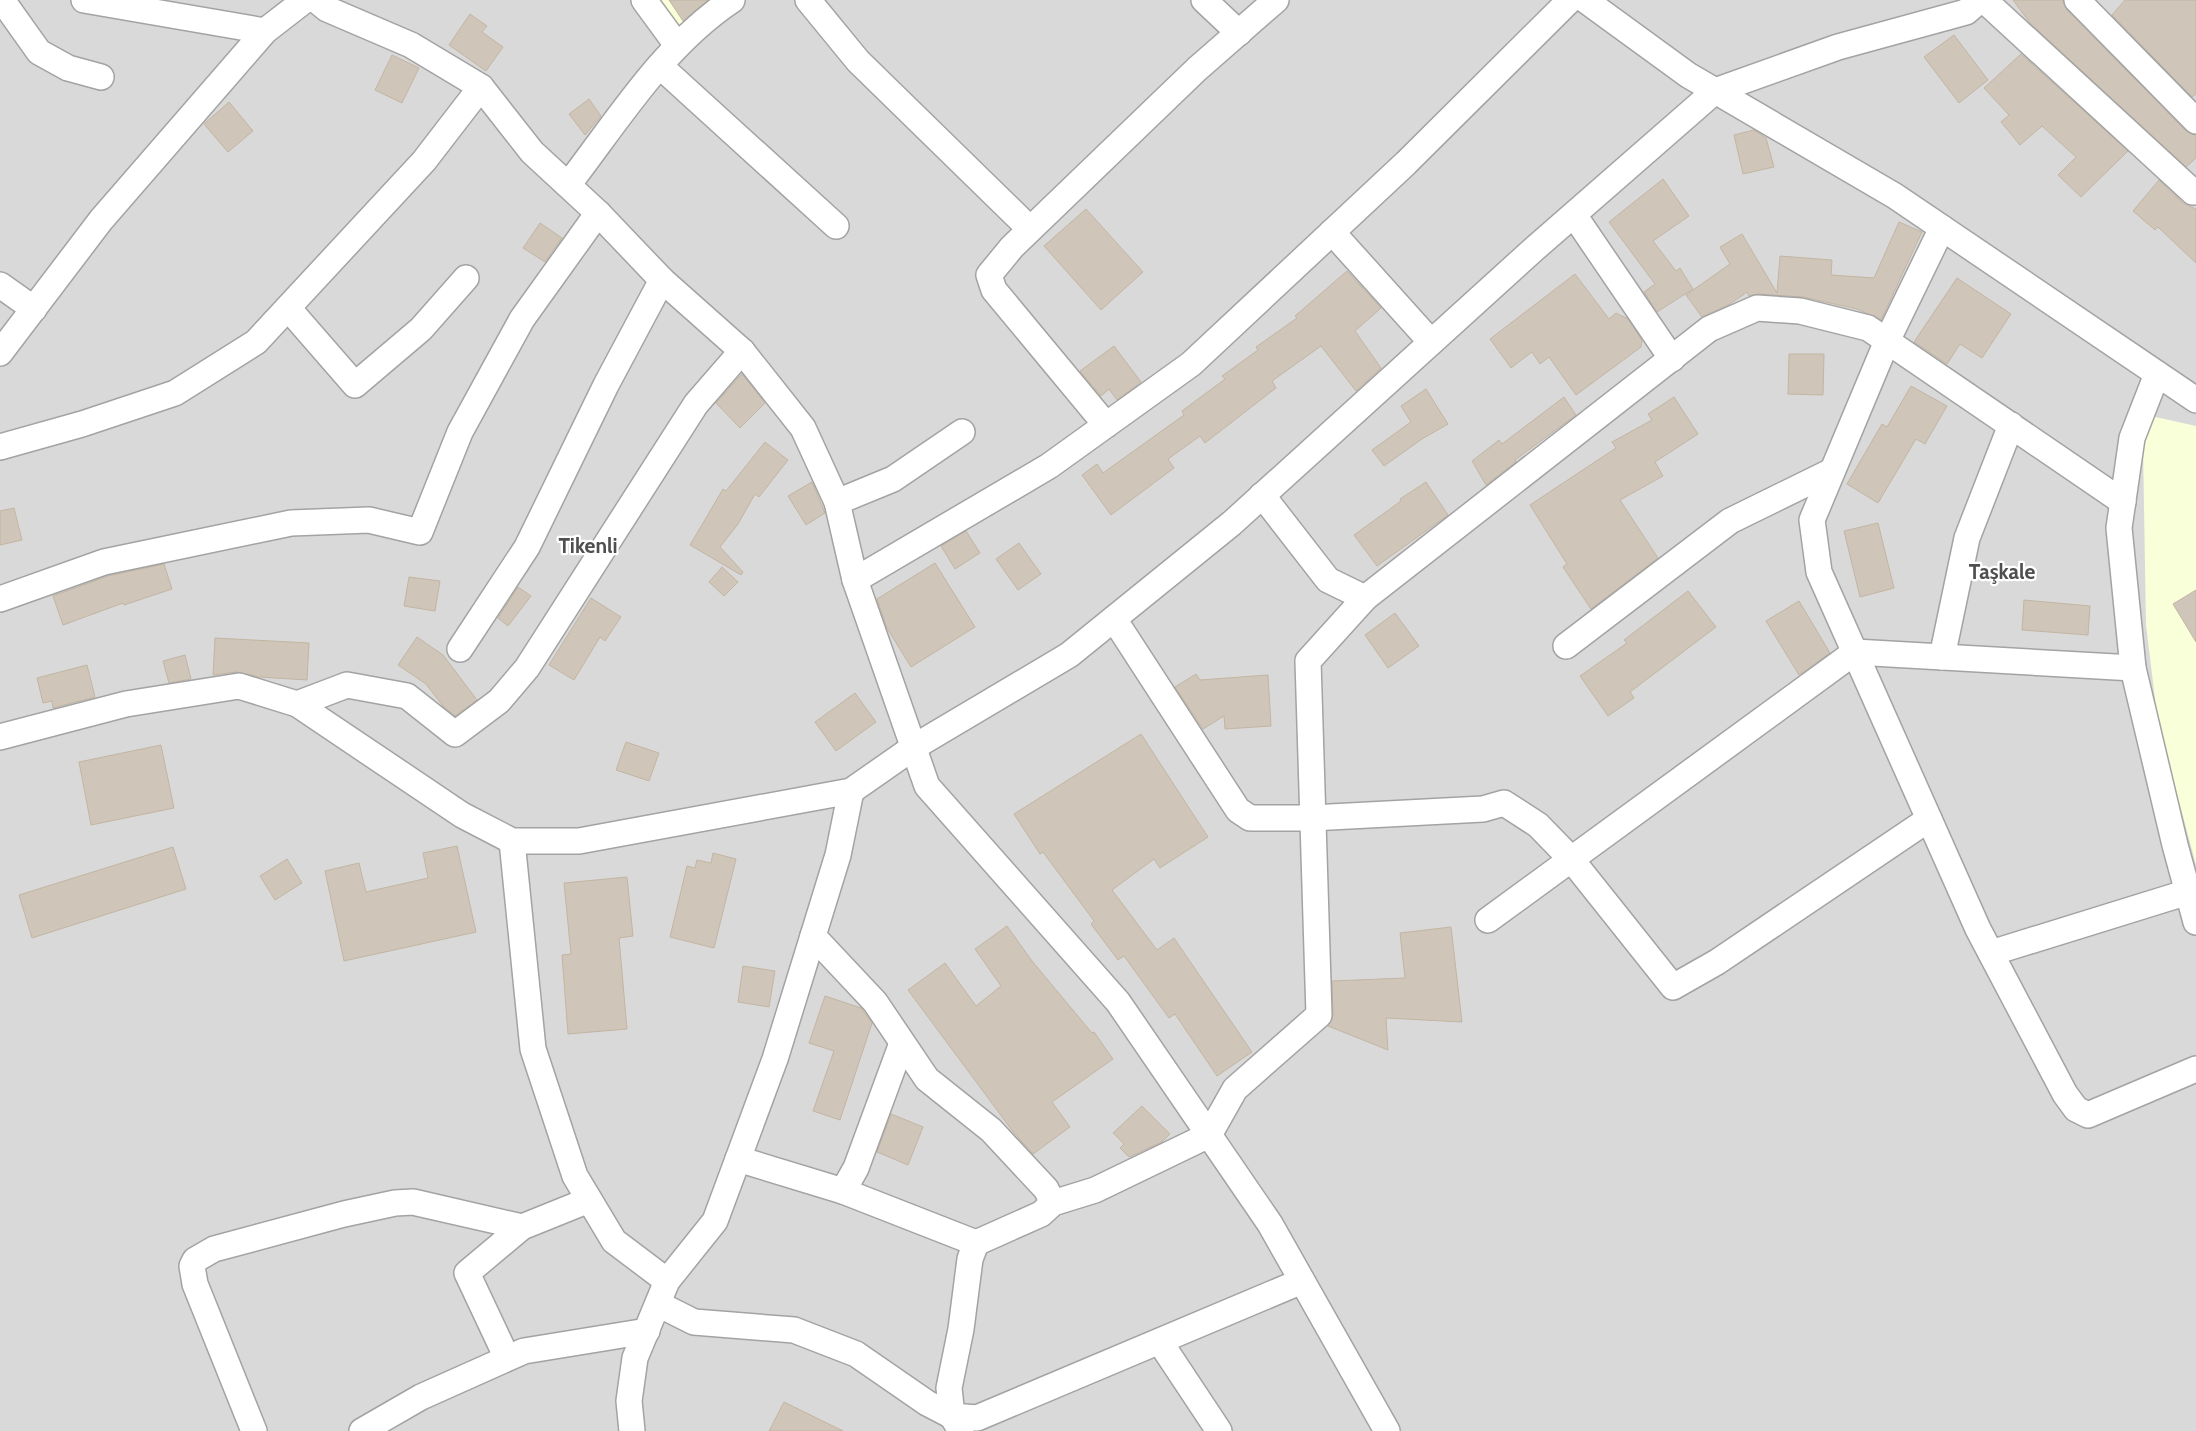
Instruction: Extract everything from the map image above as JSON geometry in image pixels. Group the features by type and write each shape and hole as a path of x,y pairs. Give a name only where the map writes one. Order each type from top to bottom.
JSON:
{"street":[{"path":"2,0 39,52 68,68 101,77"},
{"path":"84,0 265,31"},
{"path":"0,353 101,220 265,31 305,0"},
{"path":"316,0 328,9 411,45 481,87 532,152 598,213 662,280 742,351 802,428 837,502 855,580 927,786 1118,1002 1270,1224 1387,1431"},
{"path":"644,0 676,44"},
{"path":"568,185 676,44 707,16 732,0"},
{"path":"808,0 858,61 1030,229"},
{"path":"1204,0 1239,33"},
{"path":"1106,425 994,290 988,275 1030,229 1197,69 1276,0"},
{"path":"855,580 1049,466 1191,364 1406,163 1570,0"},
{"path":"1585,0 1688,75 1895,196 2196,400"},
{"path":"0,737 126,704 239,686 297,704 462,815 512,841 579,841 851,792 914,747 1069,655 1262,495 1431,342 1715,91 1838,47 1966,12 1980,0"},
{"path":"1984,0 2193,192"},
{"path":"2077,0 2196,121"},
{"path":"660,66 836,226"},
{"path":"0,447 82,424 175,393 256,342 424,161 481,87"},
{"path":"0,599 104,562 291,523 368,520 420,532 460,432 522,319 598,213"},
{"path":"1574,215 1672,359"},
{"path":"1942,228 1887,341 1812,520 1819,572 1991,953 2065,1094 2076,1110 2088,1115 2196,1069"},
{"path":"1332,232 1431,342"},
{"path":"288,308 355,385 421,329 466,278"},
{"path":"460,649 527,547 606,385 662,280"},
{"path":"0,285 34,309"},
{"path":"738,1160 843,1191 976,1243 1041,1214 1053,1203 1095,1190 1208,1134 1235,1089 1319,1015 1311,818 1308,662 1365,598 1709,329 1756,308 1800,311 1868,328 2123,502"},
{"path":"297,704 348,685 407,696 455,734 499,701 527,668 696,404 742,351"},
{"path":"2157,374 2132,438 2119,528 2133,668 2196,922"},
{"path":"1942,657 1967,538 2011,425"},
{"path":"837,502 893,479 962,432"},
{"path":"1566,646 1730,521 1832,471"},
{"path":"1262,495 1328,580 1365,598"},
{"path":"1114,618 1238,810 1250,818 1311,818 1483,809 1504,803 1538,825 1572,859 1673,987 1717,962 1929,819"},
{"path":"1488,920 1854,652 2133,668"},
{"path":"632,1431 630,1401 635,1358 667,1281 715,1221 775,1059 838,855 851,792"},
{"path":"512,841 533,1049 575,1176 614,1240 667,1281"},
{"path":"1991,953 2188,892"},
{"path":"813,936 875,1002 927,1079 991,1130 1046,1189 1053,1203"},
{"path":"843,1191 856,1168 902,1043"},
{"path":"507,1358 467,1272 522,1228 590,1200"},
{"path":"254,1431 195,1284 192,1266 195,1260 214,1249 344,1214 395,1203 413,1202 522,1228"},
{"path":"957,1424 949,1388 961,1329 970,1259 976,1243"},
{"path":"957,1424 977,1418 1302,1281"},
{"path":"658,1304 694,1322 794,1330 856,1354 957,1424"},
{"path":"362,1431 421,1397 524,1351 647,1331"},
{"path":"1160,1342 1219,1431"}],"shaded area":[{"path":"0,0 2196,0 2196,1431 0,1431"},
{"path":"658,0 719,0 678,27"},
{"path":"2151,416 2196,426 2196,865 2158,723 2146,625 2143,447"}],"building":[{"path":"669,0 708,0 683,21"},
{"path":"2013,0 2063,0 2067,10 2186,131 2196,136 2196,158 2186,167 2030,23"},
{"path":"2125,0 2196,0 2196,94 2192,97 2112,15"},
{"path":"470,14 487,26 482,32 503,47 486,71 449,45"},
{"path":"1954,35 1988,80 1959,103 1924,57"},
{"path":"2021,54 2128,151 2081,197 2058,175 2076,157 2042,126 2020,145 2001,122 2009,115 1984,88"},
{"path":"392,55 419,68 402,103 375,90"},
{"path":"589,99 601,116 585,135 569,114"},
{"path":"229,102 253,131 228,152 204,124"},
{"path":"1754,130 1766,138 1774,167 1743,174 1734,135"},
{"path":"1663,179 1689,216 1653,241 1676,271 1680,268 1693,289 1657,312 1644,292 1655,284 1609,222"},
{"path":"2159,180 2183,203 2196,209 2196,263 2158,227 2155,230 2133,211"},
{"path":"1086,209 1143,272 1101,310 1044,246"},
{"path":"1899,222 1922,232 1881,320 1857,309 1803,297 1758,294 1749,296 1747,292 1730,304 1702,317 1686,295 1730,264 1720,247 1742,234 1777,293 1780,256 1832,260 1831,275 1874,278"},
{"path":"540,223 562,238 545,262 523,248"},
{"path":"1347,271 1381,308 1355,331 1381,368 1356,391 1321,346 1272,381 1276,388 1205,443 1200,436 1168,459 1174,468 1111,515 1082,475 1097,464 1103,473 1184,415 1182,411 1225,379 1222,376 1258,350 1256,347 1297,318 1295,316"},
{"path":"1575,274 1609,319 1616,313 1628,319 1642,340 1641,347 1576,395 1549,357 1540,364 1532,352 1511,368 1490,339"},
{"path":"1957,278 2011,314 1982,358 1960,344 1947,364 1914,342"},
{"path":"1114,346 1141,382 1117,400 1109,389 1101,396 1080,371"},
{"path":"1789,354 1824,354 1823,395 1788,394"},
{"path":"742,374 765,403 740,428 716,403"},
{"path":"1911,386 1947,406 1925,444 1916,439 1878,503 1847,484 1882,424 1887,427"},
{"path":"1426,389 1448,424 1422,439 1384,466 1372,450 1411,422 1401,406"},
{"path":"1564,397 1576,415 1515,460 1516,462 1486,485 1472,461 1499,440 1502,444"},
{"path":"1674,397 1698,434 1655,462 1663,476 1620,500 1658,558 1591,609 1563,567 1567,564 1530,505 1616,448 1612,442 1652,420 1648,414"},
{"path":"765,442 788,460 759,497 755,494 738,524 720,547 743,572 741,575 690,545 723,489 726,491"},
{"path":"812,482 825,513 806,525 788,496"},
{"path":"1426,482 1448,515 1377,566 1354,535 1401,501 1400,499"},
{"path":"14,508 22,540 0,545 0,511"},
{"path":"1878,523 1894,588 1860,597 1844,531"},
{"path":"966,531 980,553 955,569 941,546"},
{"path":"1019,543 1041,574 1018,590 996,559"},
{"path":"935,563 975,627 911,667 887,628 877,599"},
{"path":"164,564 172,589 124,605 123,603 63,625 53,596 108,576"},
{"path":"722,567 738,582 724,596 709,582"},
{"path":"409,577 440,581 435,611 404,606"},
{"path":"518,587 531,596 508,626 498,618"},
{"path":"2196,590 2196,642 2173,604"},
{"path":"1688,591 1716,627 1630,692 1634,698 1608,716 1580,676 1627,643 1624,640"},
{"path":"591,598 621,617 605,641 600,637 574,680 549,665"},
{"path":"2024,600 2090,606 2088,635 2022,630"},
{"path":"1799,601 1830,653 1799,675 1766,621"},
{"path":"1395,613 1419,646 1388,668 1365,635"},
{"path":"417,637 443,655 477,700 455,716 443,706 426,684 398,665"},
{"path":"215,638 309,643 307,680 259,677 237,672 213,675"},
{"path":"185,655 191,679 169,683 163,661"},
{"path":"87,665 95,697 53,708 52,701 43,703 37,678"},
{"path":"1196,674 1200,680 1268,675 1271,726 1225,729 1224,716 1203,729 1175,687"},
{"path":"855,693 876,722 836,751 815,722"},
{"path":"1141,734 1208,837 1160,868 1154,859 1112,890 1157,950 1174,938 1252,1052 1217,1076 1175,1014 1169,1018 1124,956 1118,960 1091,924 1094,921 1043,852 1040,854 1014,814"},
{"path":"626,742 659,753 649,781 616,770"},
{"path":"161,745 174,808 91,825 79,762"},
{"path":"457,846 476,932 344,961 325,871 359,863 366,892 428,878 423,853"},
{"path":"173,847 186,889 32,938 19,895"},
{"path":"713,853 736,859 714,948 670,937 687,866 695,868 697,860 711,863"},
{"path":"287,859 302,883 275,900 260,876"},
{"path":"627,877 633,936 619,938 627,1029 568,1034 562,955 571,954 564,883"},
{"path":"1007,926 1032,961 1092,1033 1094,1032 1113,1059 1052,1102 1070,1127 1033,1154 1014,1133 908,990 945,963 976,1006 1001,986 975,949"},
{"path":"1451,927 1462,1022 1386,1018 1388,1050 1328,1026 1333,1015 1332,981 1405,978 1400,933"},
{"path":"743,966 775,971 769,1007 738,1002"},
{"path":"825,996 861,1008 872,1023 840,1120 813,1111 834,1051 809,1043"},
{"path":"1142,1106 1170,1134 1162,1142 1129,1157 1120,1148 1124,1144 1113,1133"},
{"path":"891,1114 923,1127 908,1165 877,1152"},
{"path":"784,1402 843,1431 769,1431"}],"district":[{"name":"Tikenli","path":"588,545"},
{"name":"Taşkale","path":"2002,571"}]}
